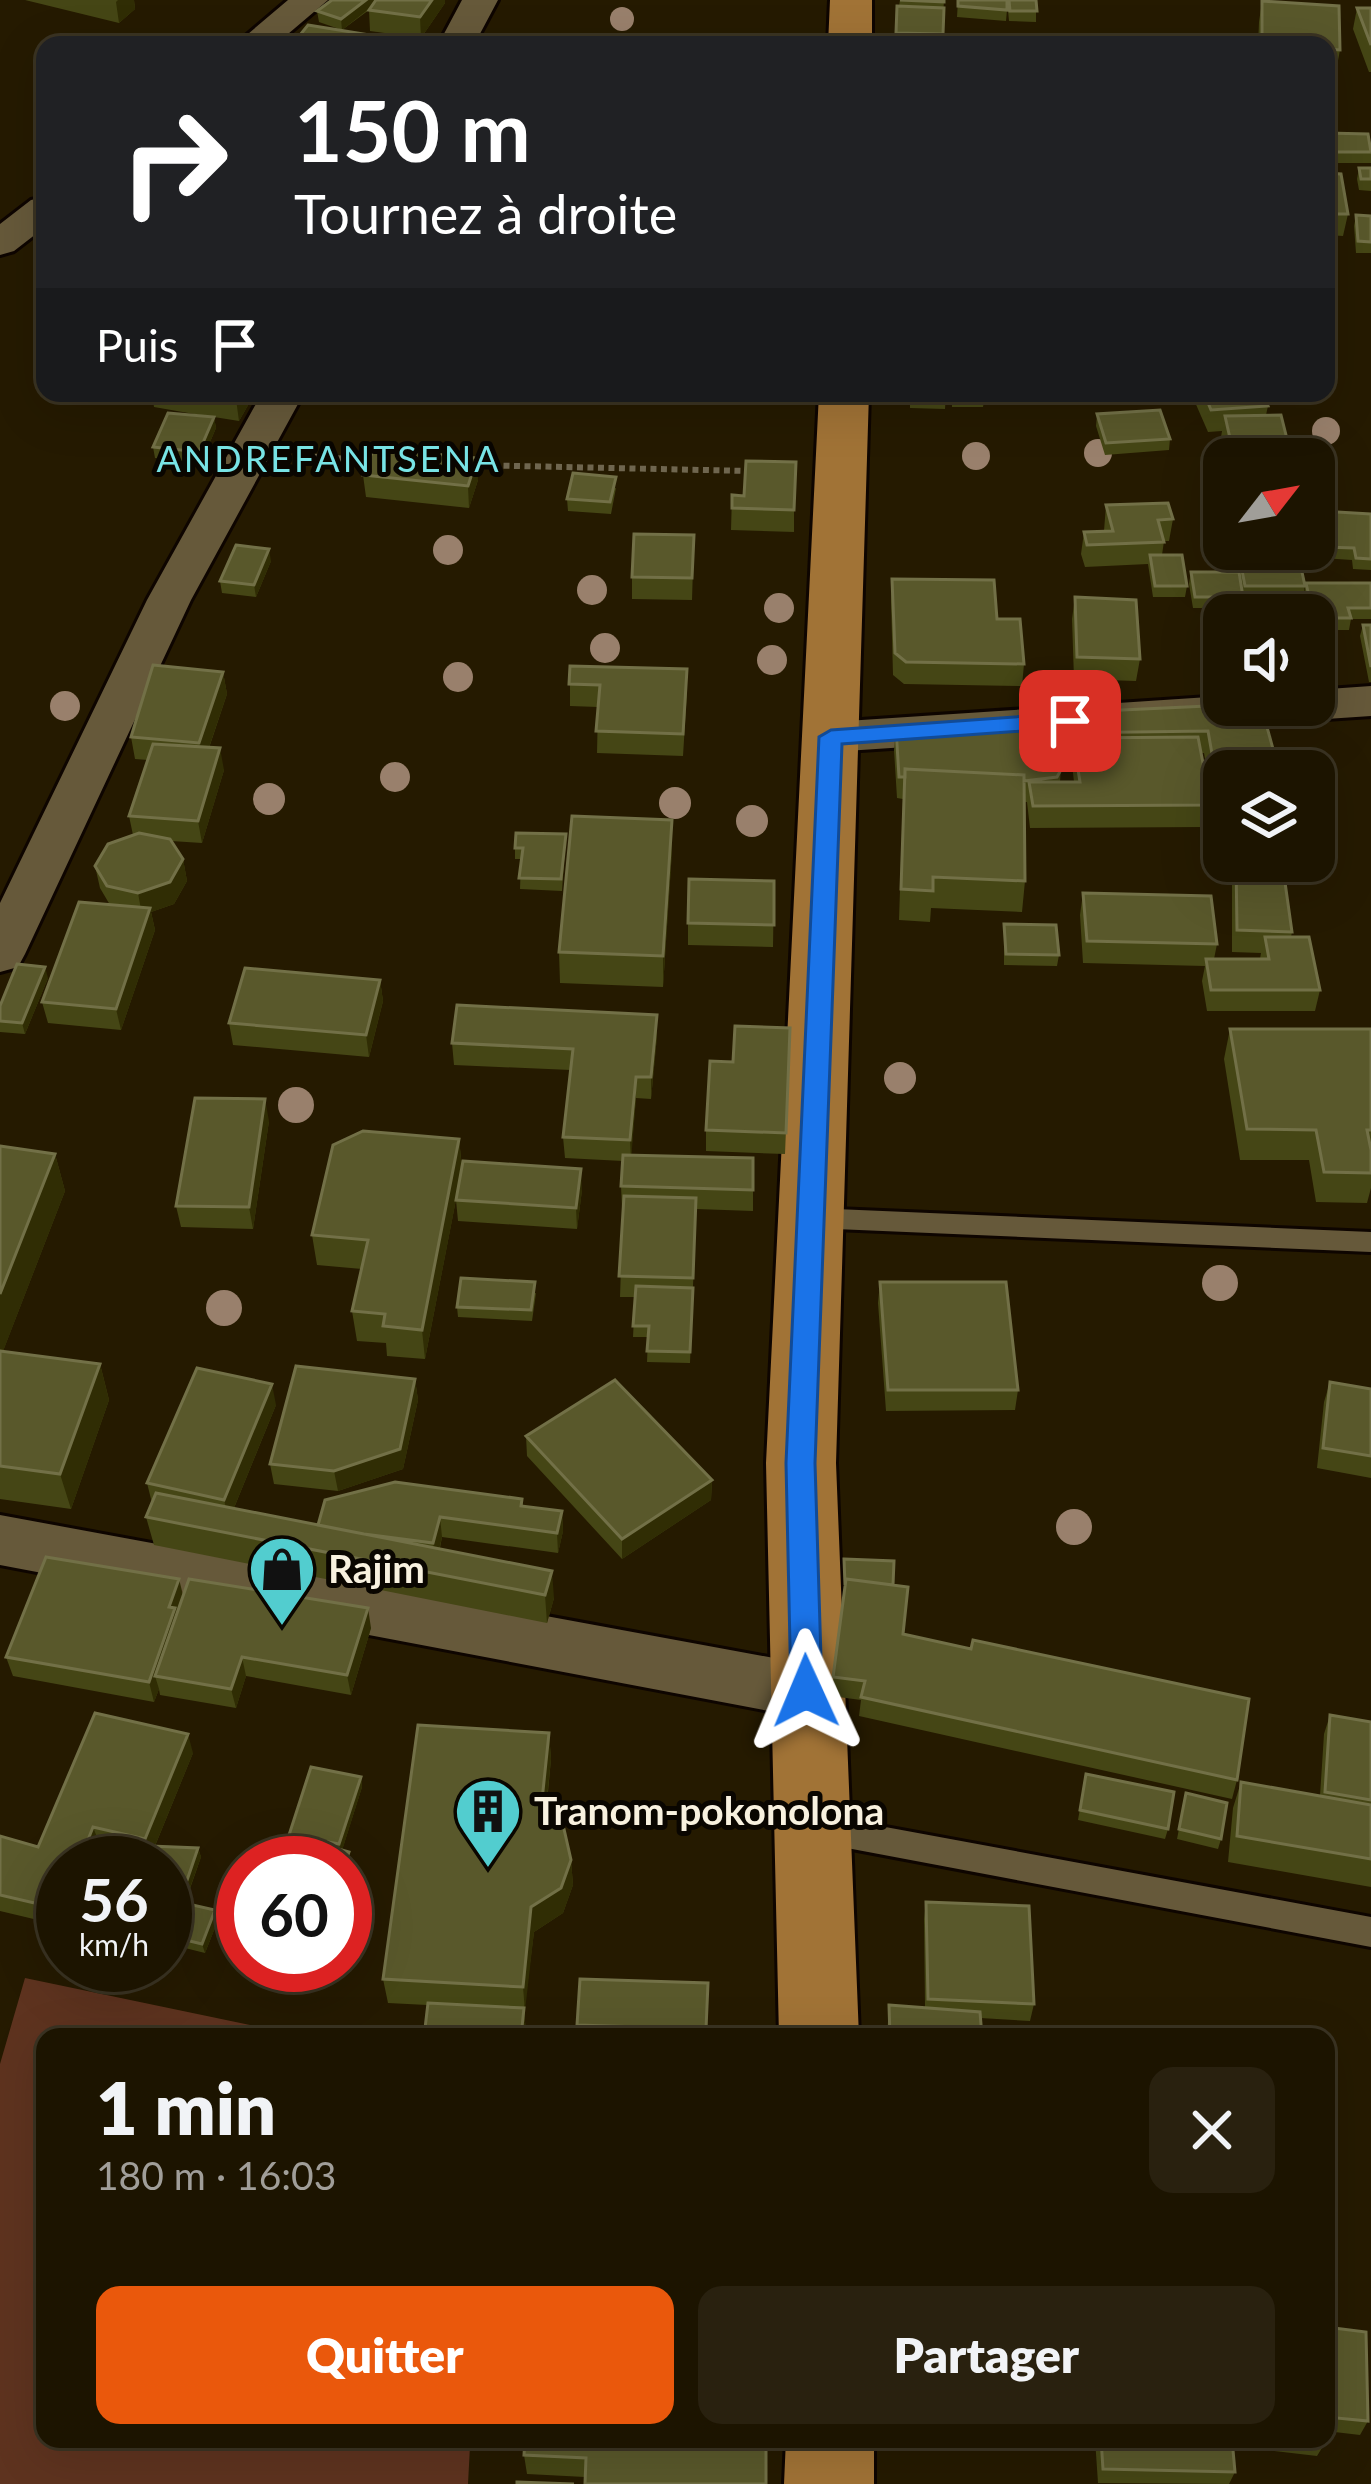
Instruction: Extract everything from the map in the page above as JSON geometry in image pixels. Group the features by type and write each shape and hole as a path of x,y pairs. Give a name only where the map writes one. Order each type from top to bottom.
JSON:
{"main road":[{"path":"850,36 851,0"},
{"path":"819,2028 801,1463 844,402"},
{"path":"830,2448 830,2484"}],"street":[{"path":"264,36 310,0"},
{"path":"460,36 480,0"},
{"path":"0,243 36,215"},
{"path":"0,954 169,600 278,402"},
{"path":"1335,703 1371,701"},
{"path":"831,737 1203,712"},
{"path":"0,1540 806,1691"}],"lane":[{"path":"811,1218 1371,1242"},
{"path":"813,1828 1371,1933"}],"path":[{"path":"252,453 401,463"},
{"path":"469,465 842,472"}],"shaded area":[{"path":"25,1978 36,1980 36,1992 92,1992 264,2028 36,2028 36,2448 470,2448 468,2484 0,2484 0,2064"}],"building":[{"path":"332,0 366,0 341,19 317,11"},
{"path":"376,0 432,0 420,17 369,10"},
{"path":"958,0 1007,0 1007,10 958,6"},
{"path":"1009,0 1036,0 1037,11 1010,11"},
{"path":"1262,1 1339,6 1340,50 1335,50 1335,36 1262,36"},
{"path":"897,6 944,8 943,34 896,33"},
{"path":"1357,8 1371,8 1371,45"},
{"path":"308,25 376,36 305,36 300,35"},
{"path":"1335,133 1368,134 1371,152 1335,152"},
{"path":"1359,168 1371,168 1371,179 1361,179"},
{"path":"1335,174 1341,174 1348,214 1335,214"},
{"path":"1356,215 1371,216 1371,242 1358,241"},
{"path":"1208,402 1266,402 1268,406 1211,410"},
{"path":"1160,410 1170,439 1106,443 1097,414"},
{"path":"168,413 214,417 199,452 153,447"},
{"path":"1281,415 1287,438 1230,438 1225,416"},
{"path":"374,448 477,458 468,486 363,475"},
{"path":"746,461 796,462 794,510 732,508 732,495 744,496"},
{"path":"573,473 616,477 610,502 567,499"},
{"path":"1168,503 1173,519 1158,520 1164,542 1087,545 1084,532 1113,531 1106,505"},
{"path":"1335,512 1371,514 1371,559 1356,558 1354,548 1335,547"},
{"path":"634,534 694,535 692,578 632,577"},
{"path":"236,545 269,549 254,585 220,581"},
{"path":"1150,555 1182,555 1187,586 1155,586"},
{"path":"1242,570 1302,570 1305,586 1245,586"},
{"path":"1191,572 1239,572 1243,594 1195,597"},
{"path":"892,579 994,580 997,619 1020,619 1024,664 906,662 895,653"},
{"path":"1306,583 1371,583 1371,608 1348,608 1351,618 1335,618 1335,594 1309,594"},
{"path":"1075,597 1136,600 1140,659 1077,657"},
{"path":"1363,625 1371,625 1371,667"},
{"path":"153,665 223,672 199,743 131,737"},
{"path":"570,666 687,669 683,734 596,731 600,685 569,684"},
{"path":"1203,706 1203,726 1267,726 1273,750 1211,750 1208,731 1061,733 1058,713"},
{"path":"896,728 1050,728 1060,736 1062,768 1057,777 1024,781 1024,775 905,769 905,777 899,777"},
{"path":"1198,737 1203,805 1033,806 1029,782 1080,782 1073,738"},
{"path":"153,744 220,748 198,821 129,816"},
{"path":"905,769 1024,775 1025,881 933,877 933,891 901,889"},
{"path":"572,816 672,820 663,956 559,952"},
{"path":"139,833 170,839 183,859 170,882 138,893 107,886 95,866 108,844"},
{"path":"516,833 566,834 561,879 519,878 523,848 515,848"},
{"path":"689,879 774,881 774,925 688,923"},
{"path":"1236,882 1285,882 1292,932 1237,930"},
{"path":"1083,893 1211,896 1217,944 1087,941"},
{"path":"79,902 150,908 116,1009 42,1002"},
{"path":"1004,924 1056,925 1059,955 1006,954"},
{"path":"1265,937 1309,937 1320,990 1211,990 1206,959 1269,959"},
{"path":"17,964 45,967 22,1023 0,1021 0,1006"},
{"path":"245,968 380,980 366,1035 229,1023"},
{"path":"457,1005 657,1015 651,1077 636,1077 630,1140 563,1137 573,1049 452,1043"},
{"path":"735,1026 790,1028 786,1133 706,1130 710,1061 733,1062"},
{"path":"1230,1029 1371,1029 1371,1130 1367,1130 1371,1173 1324,1172 1316,1130 1247,1129"},
{"path":"195,1098 265,1099 249,1207 176,1206"},
{"path":"363,1131 459,1139 422,1330 383,1326 385,1314 352,1311 368,1240 312,1235 333,1145"},
{"path":"0,1146 55,1154 0,1294"},
{"path":"623,1155 753,1158 753,1190 621,1186"},
{"path":"463,1161 581,1169 576,1208 456,1200"},
{"path":"624,1196 696,1198 693,1278 619,1276"},
{"path":"461,1278 535,1282 531,1310 457,1307"},
{"path":"880,1282 1006,1282 1018,1390 888,1390"},
{"path":"636,1286 693,1288 690,1352 647,1351 649,1326 633,1326"},
{"path":"0,1351 100,1364 60,1474 0,1466"},
{"path":"296,1366 415,1379 400,1449 334,1471 270,1464"},
{"path":"197,1368 272,1384 224,1500 147,1483"},
{"path":"615,1380 712,1480 622,1539 526,1436"},
{"path":"1330,1382 1371,1389 1371,1456 1323,1448"},
{"path":"395,1482 522,1499 521,1506 562,1511 557,1533 440,1517 433,1543 318,1525 325,1500"},
{"path":"156,1493 552,1571 545,1595 146,1517"},
{"path":"46,1557 179,1579 169,1607 175,1608 149,1682 6,1657"},
{"path":"844,1559 894,1561 893,1585 846,1579 845,1585"},
{"path":"189,1579 368,1608 347,1675 242,1657 231,1689 155,1676"},
{"path":"846,1579 908,1587 903,1634 971,1649 973,1640 1249,1699 1237,1780 861,1697 865,1681 833,1677"},
{"path":"95,1713 188,1734 146,1836 93,1827 90,1836 43,1836"},
{"path":"1330,1715 1371,1722 1371,1800 1325,1792"},
{"name":"Tranom-pokonolona","path":"418,1725 549,1733 541,1810 564,1829 571,1860 561,1888 531,1907 523,1987 383,1979"},
{"path":"311,1767 361,1777 342,1836 289,1835"},
{"path":"1086,1774 1174,1792 1168,1829 1080,1810"},
{"path":"1241,1782 1371,1805 1371,1859 1237,1836"},
{"path":"1186,1793 1227,1803 1221,1839 1179,1829"},
{"path":"0,1836 36,1846 36,1903 0,1895"},
{"path":"926,1902 1029,1906 1034,2004 928,1999"},
{"path":"192,1905 215,1910 202,1944 192,1942"},
{"path":"580,1979 708,1983 706,2028 577,2025"},
{"path":"428,2003 524,2008 522,2028 425,2028"},
{"path":"889,2005 980,2012 981,2028 890,2028"},
{"path":"1335,2328 1366,2332 1368,2421 1335,2418"},
{"path":"524,2448 766,2448 766,2484 585,2484 586,2458 524,2455"},
{"path":"1102,2448 1233,2448 1235,2472 1103,2469"}],"place":[{"name":"Rajim","path":"282,1628"},
{"name":"Tranom-pokonolona","path":"488,1870"}],"district":[{"name":"ANDREFANTSENA","path":"329,459"}],"route":[{"path":"806,1691 801,1463 831,737 1070,721"}]}
